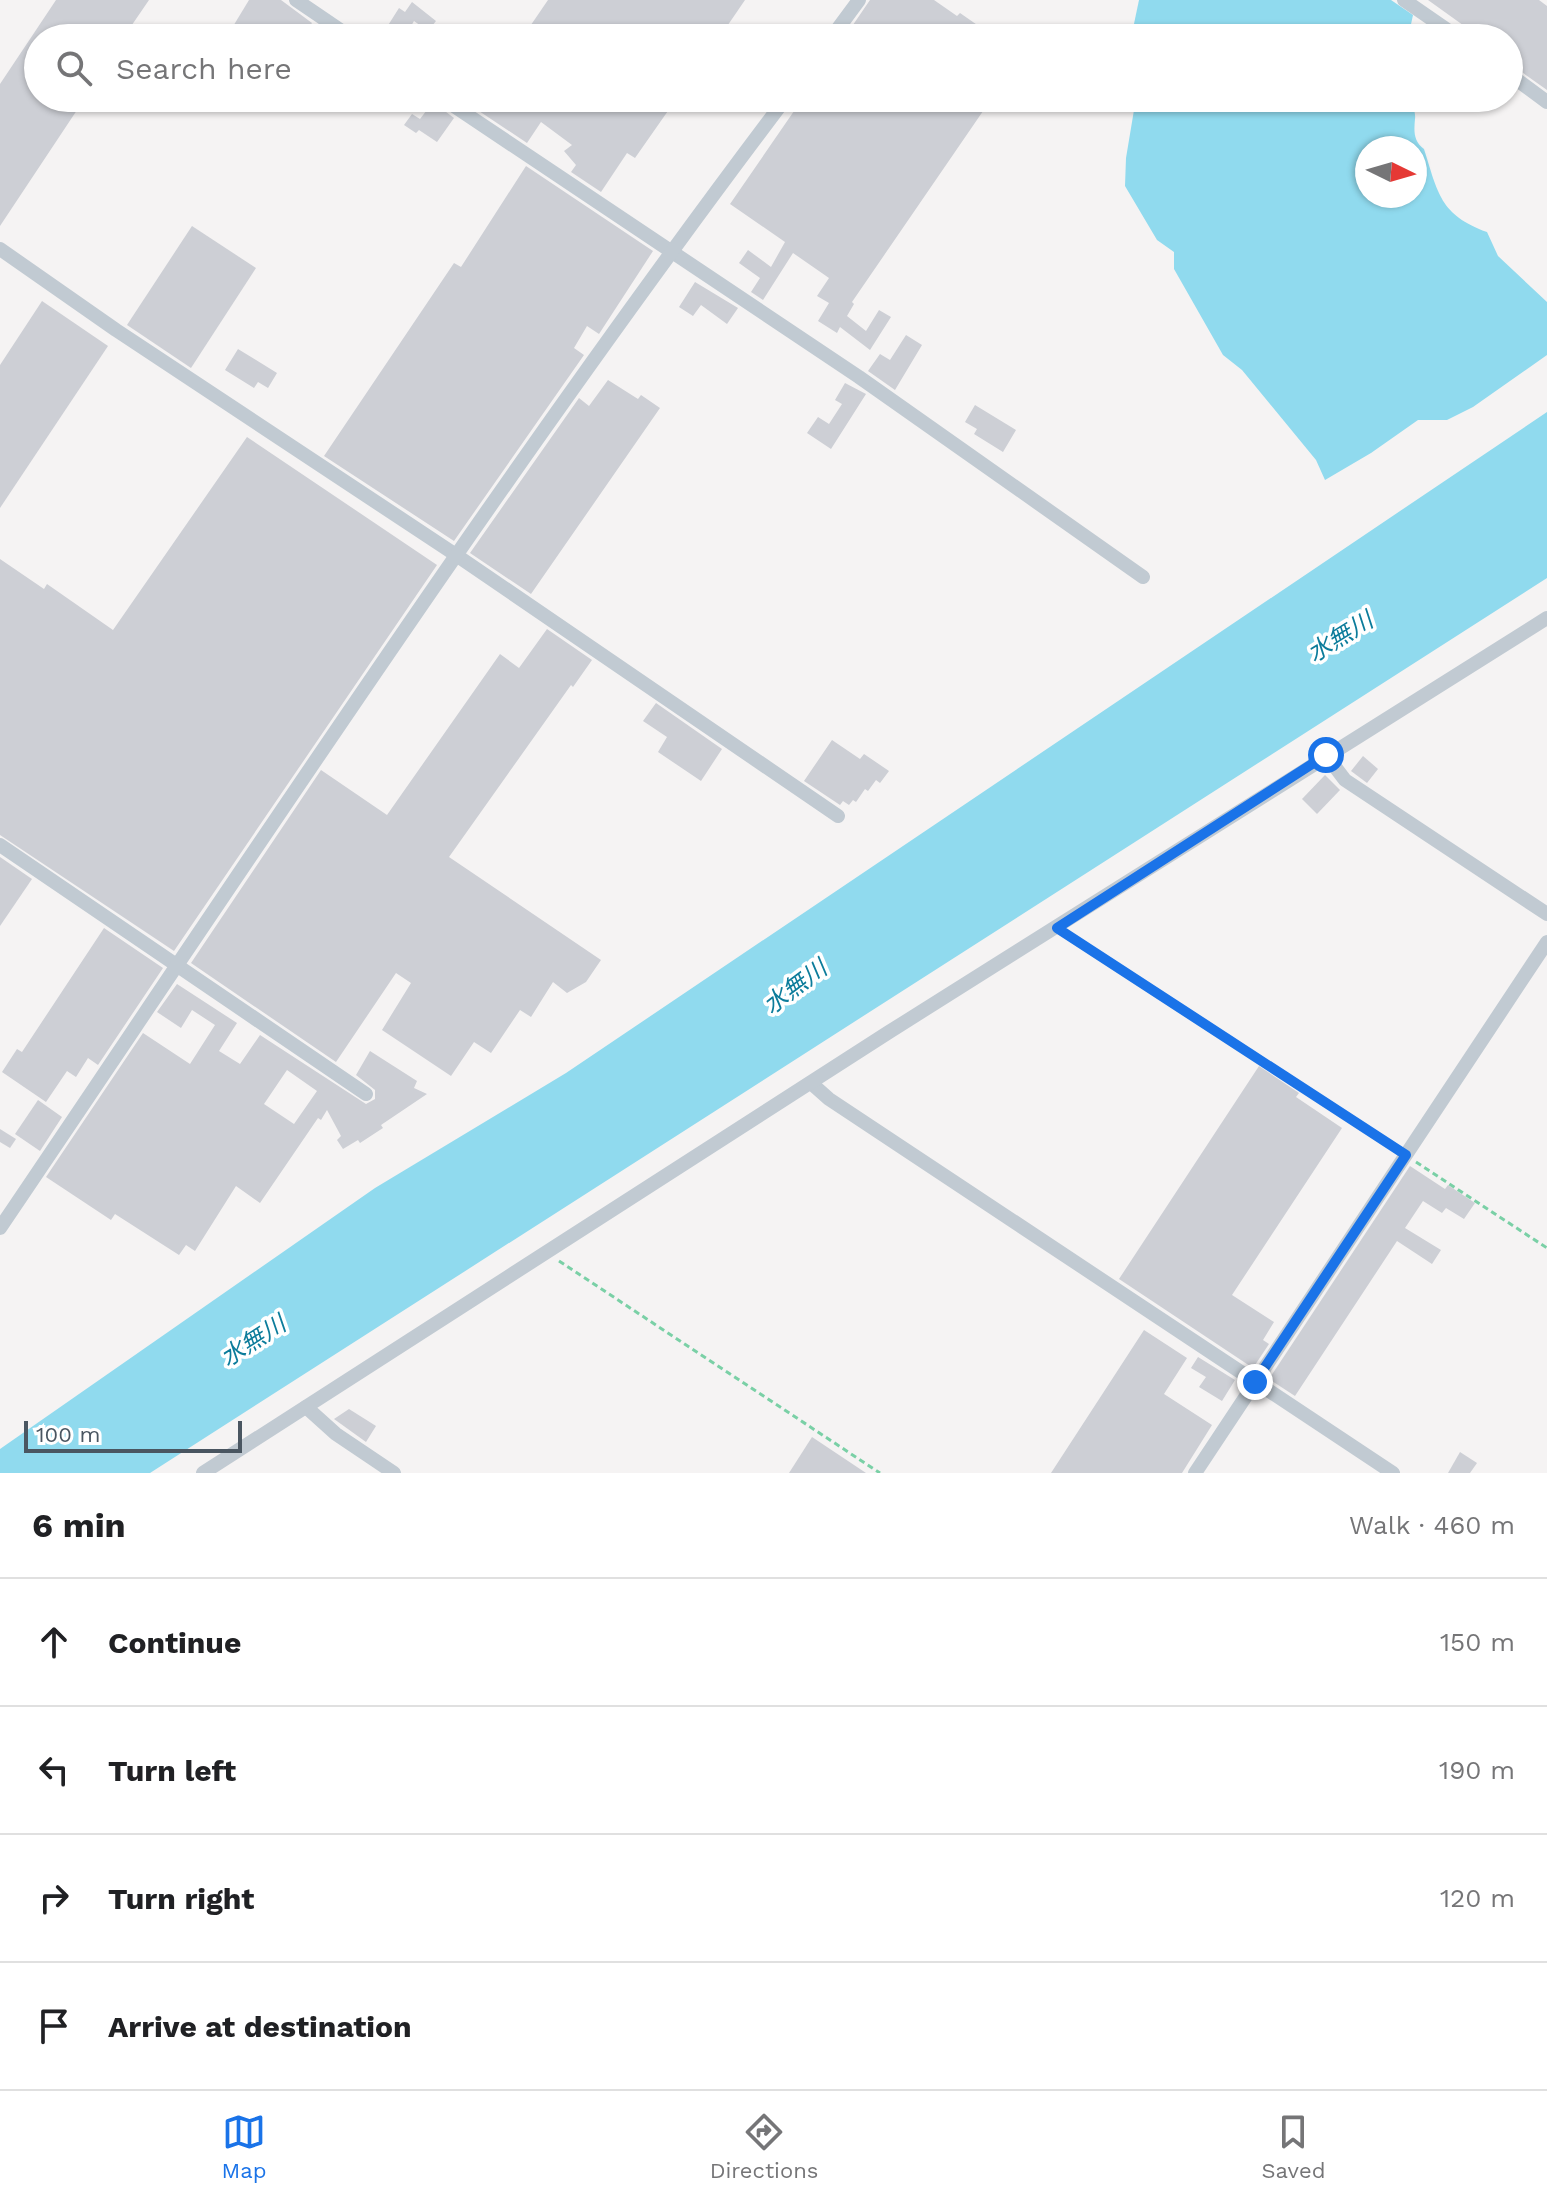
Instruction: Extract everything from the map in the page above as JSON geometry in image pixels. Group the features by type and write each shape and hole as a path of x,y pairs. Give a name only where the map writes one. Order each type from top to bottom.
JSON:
{"street":[{"path":"296,0 331,24"},
{"path":"841,24 859,0"},
{"path":"1404,0 1439,24"},
{"path":"1523,84 1547,102"},
{"path":"463,112 859,377 1143,577"},
{"path":"0,1228 456,555 670,252 775,112"},
{"path":"0,249 838,816"},
{"path":"203,1473 1326,755 1547,618"},
{"path":"1326,755 1345,780 1547,914"},
{"path":"0,845 366,1094"},
{"path":"1195,1473 1547,942"},
{"path":"811,1083 829,1099 1014,1224 1393,1473"},
{"path":"306,1407 336,1434 394,1473"}],"path":[{"path":"1057,928 1547,1248"},
{"path":"546,1253 880,1473"}],"water":[{"path":"1139,0 1391,0 1413,15 1411,24 1134,24"},
{"path":"1134,112 1414,112 1416,136 1355,136 1355,208 1427,208 1427,159 1438,190 1450,210 1487,232 1498,256 1547,302 1547,355 1473,407 1447,420 1418,420 1325,480 1316,460 1242,370 1223,355 1174,269 1174,252 1157,240 1125,186"},
{"name":"水無川","path":"1547,412 1547,578 150,1473 0,1473 0,1449 375,1188 566,1073"}],"building":[{"path":"56,0 149,0 133,24 40,24"},
{"path":"249,0 281,0 312,23 311,24 234,24"},
{"path":"548,0 745,0 729,24 532,24"},
{"path":"870,0 934,0 957,16 960,13 976,24 854,24"},
{"path":"1428,0 1539,0 1547,6 1547,90 1523,73 1523,24 1461,24"},
{"path":"412,2 436,21 434,24 414,21 412,24 389,24 399,8 405,12"},
{"path":"24,48 24,112 76,112 0,226 0,84"},
{"path":"425,112 446,112 454,118 437,142 419,130 416,133 404,125 412,114 420,119"},
{"path":"480,112 667,112 635,158 627,153 601,192 571,172 576,165 564,151 572,145 541,122 527,143"},
{"path":"793,112 982,112 852,302 854,304 847,316 866,331 879,310 891,317 870,350 840,327 837,333 818,321 829,303 817,296 829,278 793,253 763,300 751,292 760,278 739,263 748,250 771,267 785,242 730,204"},
{"path":"526,166 653,251 599,334 587,326 574,348 584,355 454,541 324,456 454,263 461,267"},
{"path":"192,226 256,268 191,368 127,325"},
{"path":"695,282 738,308 727,324 701,305 693,316 679,307"},
{"path":"42,301 108,346 0,508 0,365"},
{"path":"906,335 922,345 895,390 868,371 880,354 890,360"},
{"path":"238,349 277,373 268,388 258,382 254,388 225,370"},
{"path":"608,380 638,399 641,395 660,408 531,594 470,553 579,398 589,406"},
{"path":"845,383 866,394 831,449 807,433 818,417 829,424 842,404 835,400"},
{"path":"975,405 1016,430 1003,452 974,434 977,429 965,422"},
{"path":"247,437 437,565 174,951 0,835 0,559 44,589 47,584 113,630"},
{"path":"547,629 592,660 449,857 601,960 586,982 567,993 553,982 531,1017 520,1010 491,1053 474,1042 451,1076 382,1030 411,983 396,973 336,1062 191,963 321,770 387,815 500,654 519,668"},
{"path":"656,703 722,749 701,781 658,752 667,737 643,721"},
{"path":"832,740 860,759 864,754 889,771 880,783 876,780 868,791 865,789 856,802 853,800 849,805 843,801 840,805 804,781"},
{"path":"1363,756 1378,769 1367,783 1351,771"},
{"path":"1325,775 1340,790 1317,814 1302,799"},
{"path":"0,857 32,879 0,926"},
{"path":"104,928 163,968 98,1065 88,1058 76,1077 67,1071 46,1102 2,1072 17,1049 22,1052"},
{"path":"177,984 237,1023 219,1051 240,1064 260,1035 366,1104 375,1099 375,1090 356,1075 370,1051 417,1081 414,1088 427,1094 381,1125 383,1128 360,1143 358,1140 343,1149 337,1140 341,1136 327,1110 321,1120 318,1118 260,1203 236,1186 195,1251 186,1245 179,1255 115,1214 111,1220 46,1177 143,1033 190,1064 215,1025 192,1010 181,1028 157,1012","holes":["287,1070 317,1091 294,1124 264,1104"]},
{"path":"1259,1066 1299,1093 1296,1097 1342,1128 1232,1295 1274,1322 1263,1340 1269,1344 1253,1368 1119,1279"},
{"path":"38,1100 62,1117 40,1151 15,1134"},
{"path":"0,1129 16,1139 10,1148 0,1142"},
{"path":"1410,1166 1445,1189 1448,1185 1475,1203 1464,1219 1446,1208 1442,1213 1423,1201 1405,1228 1441,1250 1432,1264 1397,1241 1295,1396 1269,1379"},
{"path":"1144,1330 1187,1358 1164,1394 1212,1425 1182,1473 1051,1473"},
{"path":"1198,1357 1235,1380 1222,1401 1199,1387 1206,1377 1191,1368"},
{"path":"349,1409 376,1426 366,1442 334,1419"},
{"path":"812,1437 866,1473 789,1473"},
{"path":"1460,1452 1477,1463 1470,1473 1448,1473"}],"route":[{"path":"1255,1382 1406,1155 1057,928 1326,755"}]}
